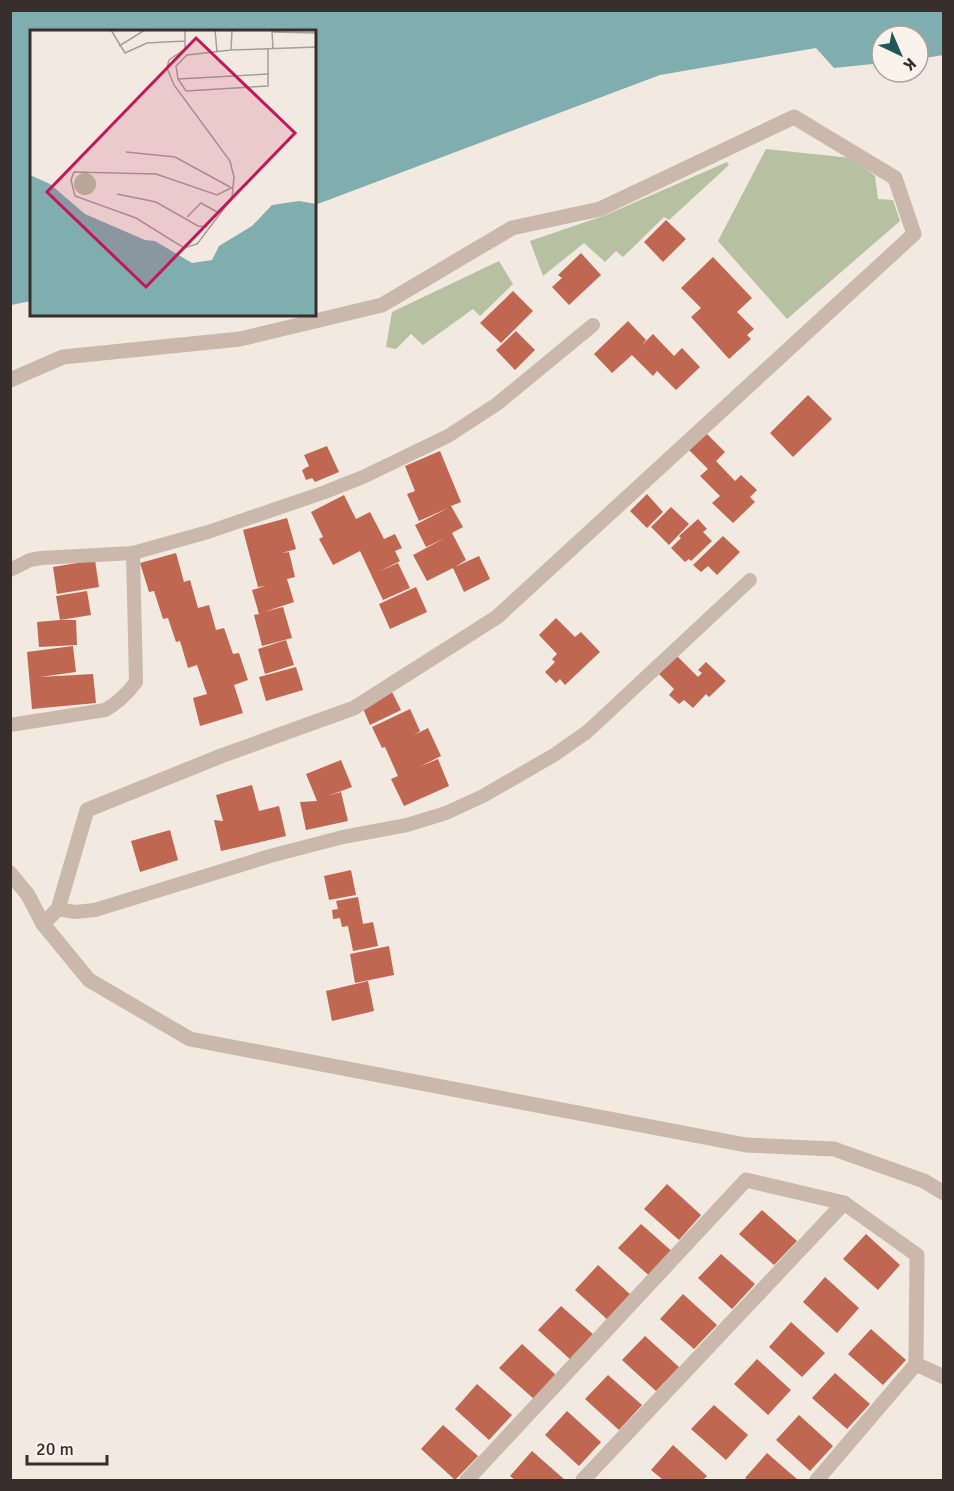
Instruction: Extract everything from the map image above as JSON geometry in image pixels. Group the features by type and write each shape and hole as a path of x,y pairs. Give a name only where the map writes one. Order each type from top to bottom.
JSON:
{"street":[{"path":"10,380 63,357 240,339 382,305 512,228 600,209 794,117 895,178 914,234 497,617 354,708 221,756 87,810 58,909 43,924"},
{"path":"10,873 28,895 43,924 89,980 190,1039 746,1145 834,1149 924,1181 944,1193"},
{"path":"467,1480 746,1179 844,1203 917,1255 916,1364 817,1480"},
{"path":"583,1480 844,1203"},
{"path":"916,1364 944,1377"}],"lane":[{"path":"10,570 30,560 41,558 133,553 208,532 363,477 448,436 497,404 593,325"},
{"path":"10,725 105,710 116,704 131,689 136,682 133,553"},
{"path":"58,909 75,912 95,910 198,877 291,851 343,837 406,825 446,813 483,796 554,755 587,732 750,580"}],"green space":[{"path":"766,149 851,158 875,176 878,199 893,200 900,221 787,319 718,241"},
{"path":"727,162 729,165 669,220 664,217 623,257 616,251 605,262 584,243 543,276 530,241 606,215"},
{"path":"499,261 513,284 480,316 473,309 423,345 411,334 396,349 386,347 392,312"}],"water":[{"path":"11,10 943,10 944,55 930,57 930,24 870,24 870,64 834,68 816,48 660,75 316,205 316,30 30,30 30,301 11,305"}],"building":[{"path":"666,220 686,239 663,262 644,242"},
{"path":"581,253 601,275 569,305 552,287 562,278 558,275"},
{"path":"713,257 752,298 737,312 754,329 747,335 751,339 729,359 691,317 701,308 681,288"},
{"path":"513,291 533,311 501,343 480,323"},
{"path":"628,321 646,340 642,345 653,334 674,356 682,348 700,367 676,390 657,371 653,376 632,355 612,373 594,354"},
{"path":"516,331 535,350 515,370 496,350"},
{"path":"808,395 832,419 793,457 770,433"},
{"path":"706,433 725,452 716,461 735,481 741,475 757,490 750,497 755,502 733,523 712,503 720,496 700,476 708,469 689,450"},
{"path":"327,446 339,472 315,482 312,478 306,480 302,470 309,466 304,455"},
{"path":"440,451 461,502 451,506 463,527 452,533 466,560 455,567 479,556 490,579 464,592 453,568 427,581 413,555 445,538 426,547 415,525 448,508 419,521 407,494 415,491 405,466"},
{"path":"647,494 663,512 647,528 630,511"},
{"path":"344,495 356,519 370,512 384,539 395,534 402,548 395,551 400,561 378,572 398,563 410,588 383,600 360,551 333,565 319,539 323,537 311,512"},
{"path":"671,507 689,524 669,545 651,527"},
{"path":"287,518 296,549 282,553 289,552 295,577 287,579 294,602 264,612 283,607 292,638 262,646 254,615 259,614 252,590 265,586 258,587 243,530"},
{"path":"698,519 707,529 703,532 712,541 691,561 689,559 685,562 671,548 681,538 679,536"},
{"path":"723,536 740,552 717,575 708,566 701,572 693,565"},
{"path":"176,553 184,582 190,580 198,608 209,605 216,630 224,628 233,654 239,653 248,680 234,685 243,713 200,726 193,698 207,694 197,665 188,668 180,641 176,642 168,618 163,619 154,591 149,592 140,563"},
{"path":"95,560 99,587 57,594 53,567"},
{"path":"416,587 427,612 390,629 379,604"},
{"path":"87,591 91,615 60,620 56,596"},
{"path":"556,618 575,637 581,632 600,652 565,685 560,679 556,683 545,672 555,662 552,659 557,654 539,635"},
{"path":"76,620 77,645 39,647 37,622"},
{"path":"286,640 294,665 265,674 258,649"},
{"path":"73,646 76,672 40,677 93,674 96,703 32,709 27,652"},
{"path":"677,656 698,677 702,673 698,670 706,662 726,681 709,697 706,694 693,708 684,700 679,704 669,695 674,689 656,671"},
{"path":"296,667 303,690 266,701 259,677"},
{"path":"391,690 401,710 370,725 361,704"},
{"path":"410,709 420,731 414,735 428,728 441,756 419,767 438,759 449,786 404,806 391,779 398,776 385,747 382,748 372,727"},
{"path":"341,760 352,787 328,796 341,792 348,821 306,830 300,802 317,801 306,774"},
{"path":"252,785 259,811 279,806 286,836 221,851 214,820 223,821 216,795"},
{"path":"170,830 178,860 140,872 131,841"},
{"path":"351,870 356,895 329,900 324,876"},
{"path":"358,897 363,924 373,922 378,946 353,951 348,926 342,927 340,918 333,919 332,910 338,909 336,901"},
{"path":"389,946 394,975 355,983 350,954"},
{"path":"368,981 374,1011 332,1021 326,991"},
{"path":"667,1184 701,1215 679,1240 644,1209"},
{"path":"762,1210 797,1241 774,1265 739,1234"},
{"path":"641,1224 675,1254 653,1279 618,1248"},
{"path":"866,1234 900,1265 878,1290 843,1259"},
{"path":"721,1254 755,1284 732,1309 698,1278"},
{"path":"598,1265 632,1296 609,1321 575,1290"},
{"path":"825,1277 859,1308 837,1333 803,1302"},
{"path":"683,1294 717,1325 694,1349 660,1319"},
{"path":"561,1306 595,1336 572,1361 538,1330"},
{"path":"791,1322 825,1353 802,1377 769,1347"},
{"path":"871,1329 906,1360 883,1385 848,1354"},
{"path":"645,1336 679,1367 656,1391 622,1360"},
{"path":"522,1344 556,1375 534,1399 499,1368"},
{"path":"757,1359 791,1390 768,1415 734,1384"},
{"path":"835,1373 870,1404 847,1429 812,1398"},
{"path":"608,1375 642,1405 619,1430 585,1399"},
{"path":"477,1384 512,1415 489,1440 455,1409"},
{"path":"714,1405 748,1435 726,1460 691,1429"},
{"path":"567,1411 601,1442 579,1466 545,1435"},
{"path":"799,1415 833,1446 810,1471 776,1440"},
{"path":"443,1425 478,1456 455,1480 421,1449"},
{"path":"673,1445 707,1476 703,1480 663,1480 651,1470"},
{"path":"532,1451 565,1480 515,1480 510,1476"},
{"path":"767,1453 798,1480 748,1480 745,1478"}]}
